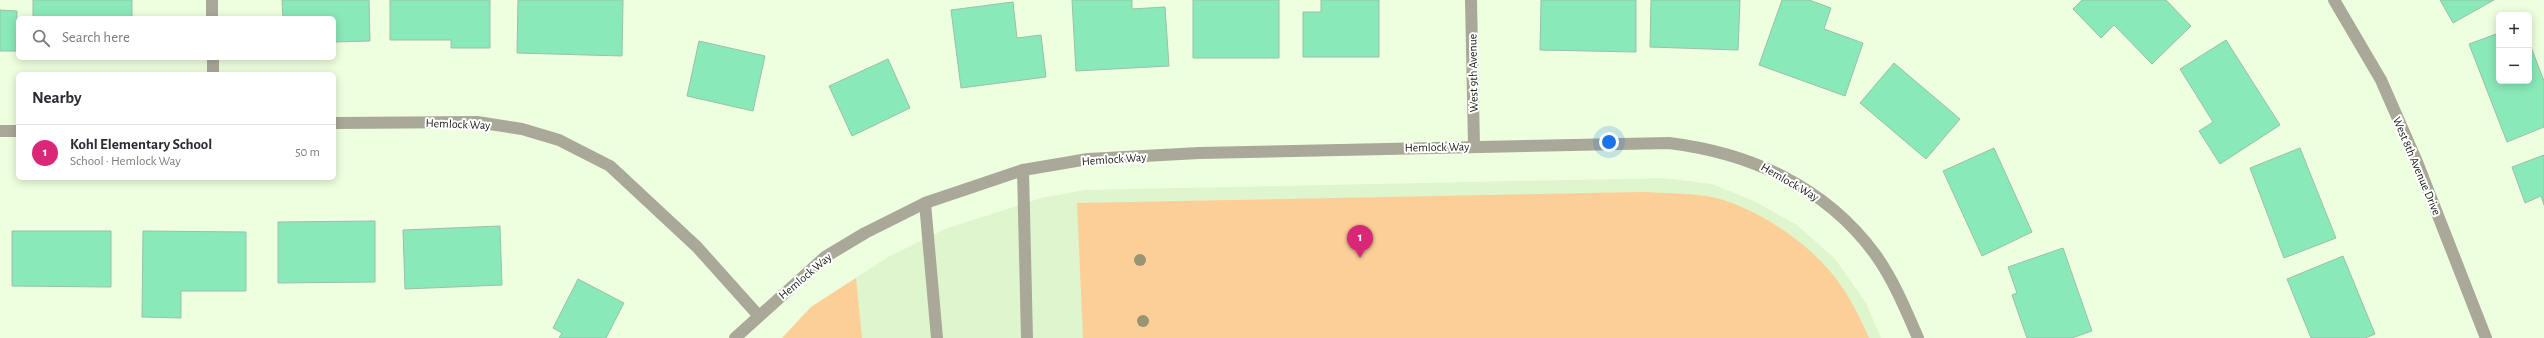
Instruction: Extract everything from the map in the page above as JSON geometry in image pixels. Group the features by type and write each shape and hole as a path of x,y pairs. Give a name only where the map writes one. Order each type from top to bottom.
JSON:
{"street":[{"path":"212,0 212,16"},
{"name":"West 9th Avenue","path":"1471,0 1474,146"},
{"name":"West 8th Avenue Drive","path":"2334,0 2384,87 2417,162 2486,338"},
{"path":"213,60 213,72"},
{"name":"Hemlock Way","path":"336,123 477,122 522,128 559,140 610,166 697,247 758,315 825,257 865,233 925,203 1023,170 1088,159 1199,153 1669,143 1705,147 1755,162 1781,174 1824,202 1857,232 1876,255 1901,300 1918,338"},
{"path":"0,132 16,131"},
{"path":"1023,170 1027,338"},
{"path":"925,203 937,338"},
{"path":"735,338 758,315"}],"shaded area":[{"path":"1663,178 1712,184 1754,201 1797,225 1835,259 1866,303 1881,338 782,338 811,307 888,257 945,229 1041,198 1085,190"},
{"path":"1642,192 1698,195 1725,201 1763,217 1782,229 1800,242 1816,257 1842,287 1850,299 1869,338 1083,338 1077,203"},
{"path":"856,278 862,338 782,338 811,307"}],"building":[{"path":"33,0 132,0 132,16 33,16"},
{"path":"282,0 369,0 370,41 336,42 336,16 283,16"},
{"path":"390,0 490,0 490,48 451,48 451,40 390,40"},
{"path":"518,0 623,0 622,56 517,53"},
{"path":"1072,0 1132,0 1132,9 1165,7 1169,66 1076,71"},
{"path":"1193,0 1279,0 1279,58 1193,58"},
{"path":"1321,0 1379,0 1379,57 1303,57 1303,12 1321,12"},
{"path":"1541,0 1636,0 1636,52 1540,50"},
{"path":"1651,0 1740,0 1738,50 1650,47"},
{"path":"1782,0 1809,0 1831,8 1824,29 1863,43 1845,96 1759,65"},
{"path":"2082,0 2166,0 2191,26 2152,64 2114,25 2101,38 2073,9"},
{"path":"2440,0 2494,0 2453,23"},
{"path":"1013,2 1017,38 1041,35 1046,77 961,88 951,10"},
{"path":"0,10 17,11 16,51 0,51"},
{"path":"2496,34 2496,84 2532,84 2532,50 2544,81 2544,127 2507,142 2469,44"},
{"path":"2226,40 2280,125 2220,164 2199,131 2213,122 2180,69"},
{"path":"699,41 765,56 753,111 687,96"},
{"path":"888,59 910,108 852,136 829,86"},
{"path":"1894,63 1960,119 1926,159 1860,103"},
{"path":"1994,148 2032,232 1982,256 1943,171"},
{"path":"2300,148 2336,238 2284,258 2250,168"},
{"path":"2544,155 2544,205 2541,196 2525,203 2512,167"},
{"path":"375,221 375,282 278,283 278,222"},
{"path":"500,226 502,285 405,289 403,230"},
{"path":"12,231 111,231 111,287 12,286"},
{"path":"143,231 246,232 246,291 181,291 181,318 142,317"},
{"path":"2063,248 2092,331 2072,338 2027,338 2012,295 2017,293 2008,267"},
{"path":"2343,256 2375,334 2365,338 2311,338 2287,279"},
{"path":"578,279 624,303 606,338 559,338 562,333 553,328"}],"place":[{"name":"Kohl Elementary School","path":"1360,258"}]}
